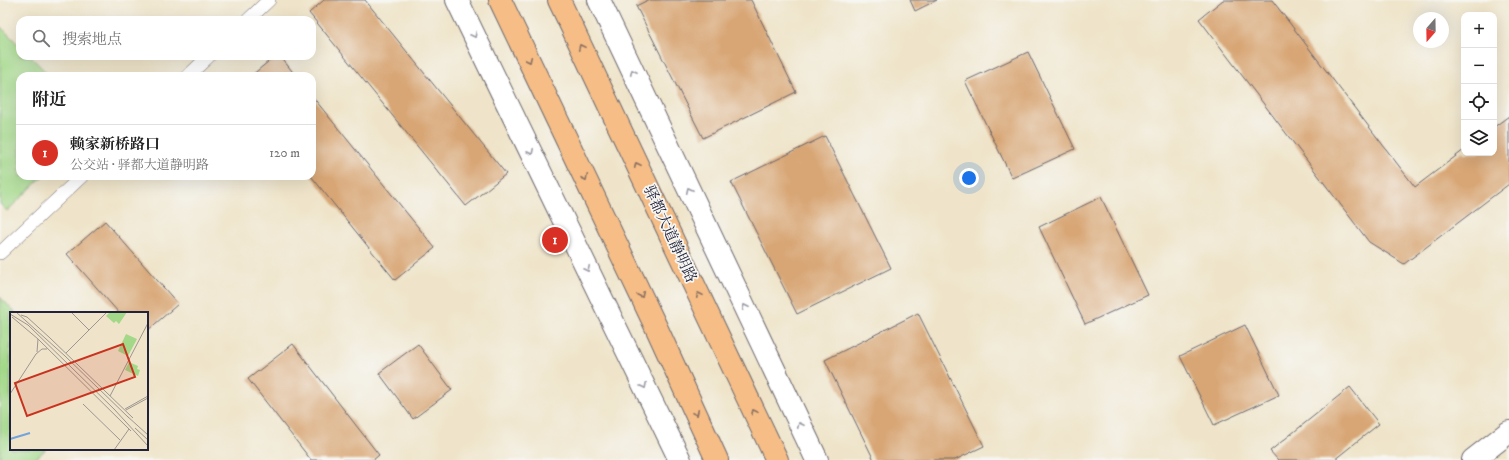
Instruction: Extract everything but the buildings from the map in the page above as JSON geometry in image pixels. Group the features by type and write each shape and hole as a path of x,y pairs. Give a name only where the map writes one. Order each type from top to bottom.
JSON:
{"main road":[{"path":"500,0 654,322 717,460"},
{"name":"驿都大道静明路","path":"560,4 777,460"}],"street":[{"path":"457,0 680,460"},
{"path":"599,0 817,460"},
{"path":"1473,460 1509,432"}],"lane":[{"path":"252,16 269,0"},
{"path":"192,72 205,60"},
{"path":"0,253 78,180"}],"green space":[{"path":"0,26 16,42 16,60 34,60 46,72 16,72 16,180 39,180 7,211 0,204"},
{"path":"0,297 15,312 10,312 10,450 45,450 34,460 0,460"}],"place":[{"name":"赖家新桥路口","path":"555,240"}]}
